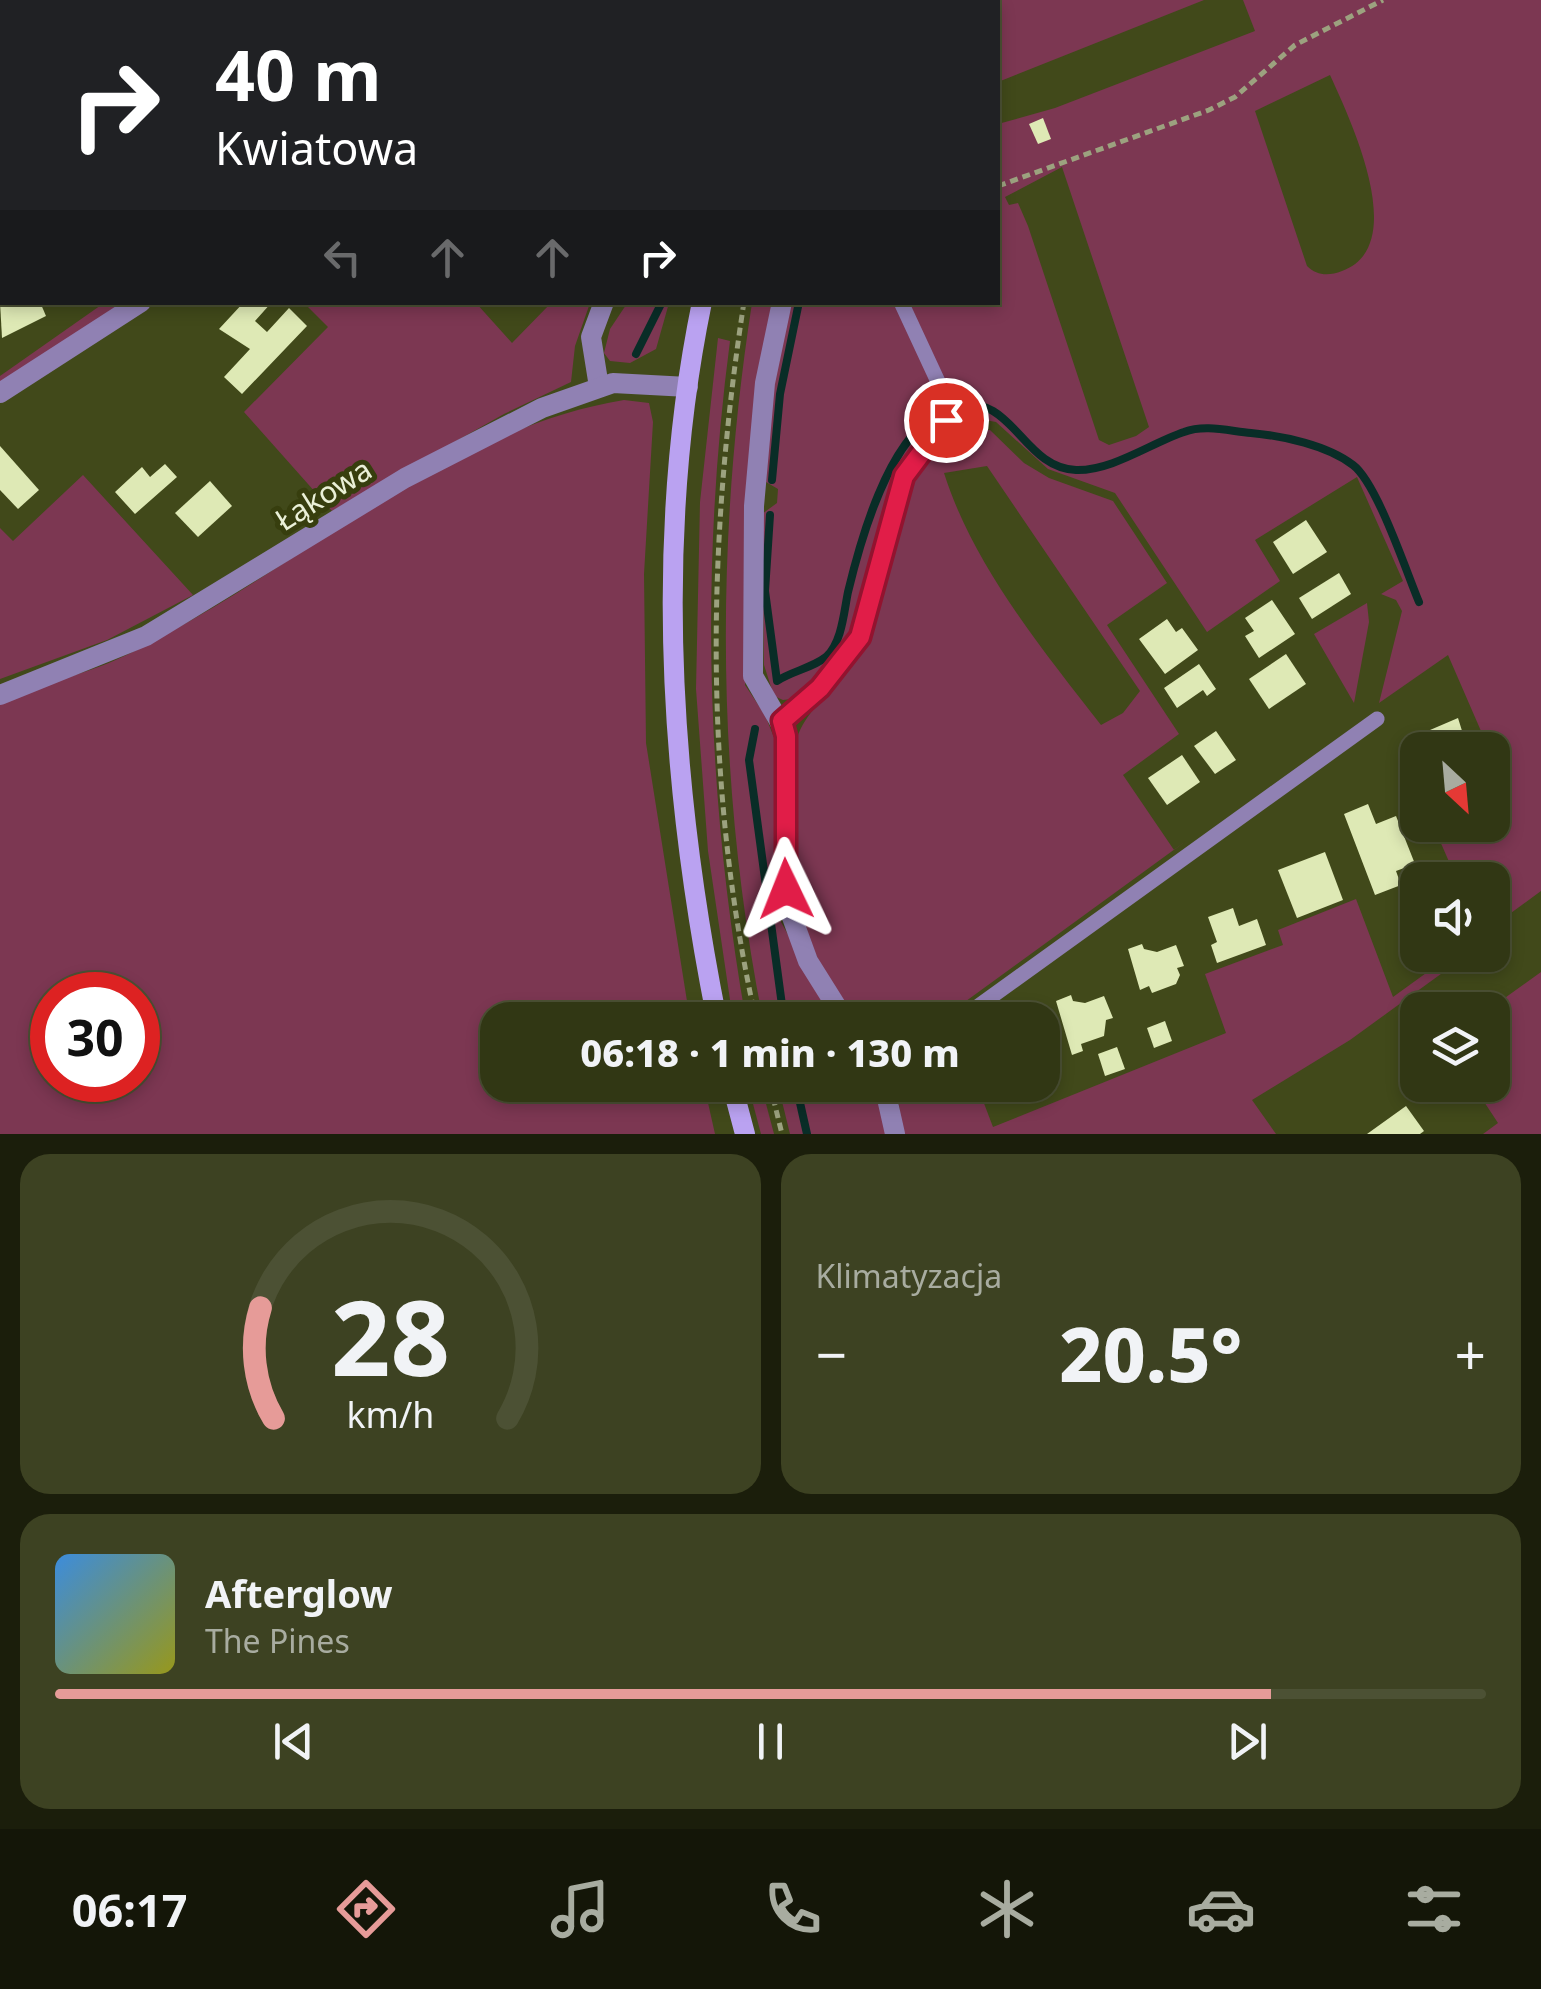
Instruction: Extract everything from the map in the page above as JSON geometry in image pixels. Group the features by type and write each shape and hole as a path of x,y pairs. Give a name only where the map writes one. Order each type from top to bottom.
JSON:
{"main road":[{"path":"702,305 688,387 673,594 676,751 714,1002"},
{"path":"737,1102 745,1134"}],"street":[{"path":"0,393 136,305"},
{"path":"599,387 590,337 603,305"},
{"path":"781,305 765,383 750,580 753,676 782,721 786,736 784,860 789,910 814,972 833,1002"},
{"name":"Łąkowa","path":"0,694 146,636 419,470 542,408 599,387 636,382 688,387"},
{"path":"888,1102 895,1134"}],"lane":[{"path":"782,721 820,688 860,637 911,462 944,428 947,410 937,378 902,305"},
{"path":"984,1002 1377,719"}],"path":[{"path":"1000,185 1209,110 1235,97 1294,45 1383,0"},
{"path":"744,305 721,476 715,676 733,901 753,1002"},
{"path":"774,1102 782,1134"}],"shaded area":[{"path":"1000,0 1204,0 1000,81"},
{"path":"1243,0 1541,0 1541,891 1510,914 1510,862 1449,862 1440,842 1510,842 1510,732 1481,732 1448,655 1379,703 1402,611 1396,600 1381,594 1403,581 1357,477 1255,540 1280,581 1207,632 1115,493 1048,469 996,422 952,414 907,305 1000,305 1000,123 1055,108 1255,31","holes":["1330,75 1361,150 1374,210 1372,236 1362,257 1342,271 1315,272 1307,266 1255,111","1062,167 1149,427 1109,445 1099,440 1028,226 1018,203 1009,205 1005,197"]},
{"path":"101,305 127,305 0,386 0,376"},
{"path":"306,305 478,305 512,343 549,305 589,305 575,346 571,382 504,414 332,511 244,412 328,327"},
{"path":"626,305 668,305 656,349 630,363 610,361 604,353 610,329"},
{"path":"752,305 772,305 745,685 765,715 777,745 775,876 781,922 825,1002 760,1002 736,841 729,752 727,572 732,482"},
{"path":"791,305 897,305 933,380 939,419 902,468 864,608 850,642 832,671 810,691 783,700 774,696 764,665 762,514 777,503 778,489 766,482 773,383"},
{"path":"718,338 730,341 720,426 711,596 715,766 722,850 743,1002 730,1002 708,851 696,689 700,502"},
{"path":"624,400 649,403 653,422 644,574 646,743 687,1002 480,1002 480,1102 708,1102 715,1134 0,1134 0,700 89,671 136,650 225,600 389,496 503,437 563,414"},
{"path":"960,427 990,430 1024,463 1049,478 1113,501 1167,583 1107,625 1179,734 1123,775 1174,850 965,1002 843,1002 801,920 792,882 795,749 805,721 840,675 901,498 937,440","holes":["987,466 1140,691 1123,713 1101,725 1033,636 972,540 944,473"]},
{"path":"83,475 193,595 107,640 0,679 0,528 13,541"},
{"path":"1367,603 1369,622 1354,703 1314,634"},
{"path":"1356,899 1393,997 1428,972 1444,972 1416,992 1400,992 1400,1004 1350,1040 1252,1100 1276,1134 902,1134 899,1102 983,1102 993,1127 1226,1033 1205,974 1283,945 1278,930"},
{"path":"1541,972 1541,1134 1483,1134 1498,1123 1484,1102 1510,1102 1510,994"},
{"path":"753,1102 766,1102 774,1134 761,1134"},
{"path":"782,1102 881,1102 888,1134 790,1134"}],"building":[{"path":"1043,118 1051,139 1038,144 1029,124"},
{"path":"0,305 41,305 46,316 2,338"},
{"path":"241,305 269,305 255,321 267,332 289,308 307,326 242,394 224,377 250,349 219,329"},
{"path":"0,446 39,490 18,509 0,490"},
{"path":"165,464 177,477 135,514 115,492 142,467 150,477"},
{"path":"210,481 232,506 198,537 175,513"},
{"path":"1306,520 1327,552 1293,574 1273,542"},
{"path":"1339,573 1351,594 1312,619 1299,598"},
{"path":"1272,600 1295,634 1259,658 1245,636 1254,631 1245,618"},
{"path":"1167,619 1176,632 1182,628 1198,650 1165,674 1139,639"},
{"path":"1286,654 1306,684 1269,709 1249,679"},
{"path":"1199,664 1216,689 1207,696 1203,690 1177,708 1164,688"},
{"path":"1458,718 1462,732 1425,732"},
{"path":"1216,731 1236,760 1215,774 1194,746"},
{"path":"1182,755 1200,782 1167,805 1148,778"},
{"path":"1368,804 1376,824 1396,816 1400,842 1406,842 1414,862 1400,862 1400,870 1396,871 1400,885 1375,895 1344,814"},
{"path":"1325,852 1343,900 1297,918 1278,870"},
{"path":"1233,908 1239,926 1257,919 1266,945 1217,963 1211,945 1217,942 1208,917"},
{"path":"1142,944 1144,949 1157,952 1176,945 1184,966 1177,968 1180,975 1176,984 1152,993 1149,986 1140,990 1128,949"},
{"path":"1071,995 1073,1001 1085,1003 1104,996 1113,1018 1106,1020 1104,1036 1081,1044 1083,1051 1072,1055 1060,1002 1056,1001"},
{"path":"1165,1021 1172,1041 1154,1048 1147,1028"},
{"path":"1117,1047 1125,1069 1105,1076 1098,1054"},
{"path":"1406,1106 1424,1131 1420,1134 1367,1134"}],"waterway":[{"path":"636,354 660,305"},
{"path":"772,480 780,394 798,305"},
{"path":"955,406 975,405 991,410 1042,457 1076,470 1103,466 1200,428 1277,436 1331,452 1353,465 1372,490 1419,602"},
{"path":"770,515 765,591 777,681 820,661 831,651 839,635 878,494 903,448 935,415"},
{"path":"755,729 749,760 782,1002"},
{"path":"800,1102 807,1134"}],"route":[{"path":"786,889 786,736 782,721 840,667 860,637 869,617 904,476 915,456 944,428 946,420"}]}
